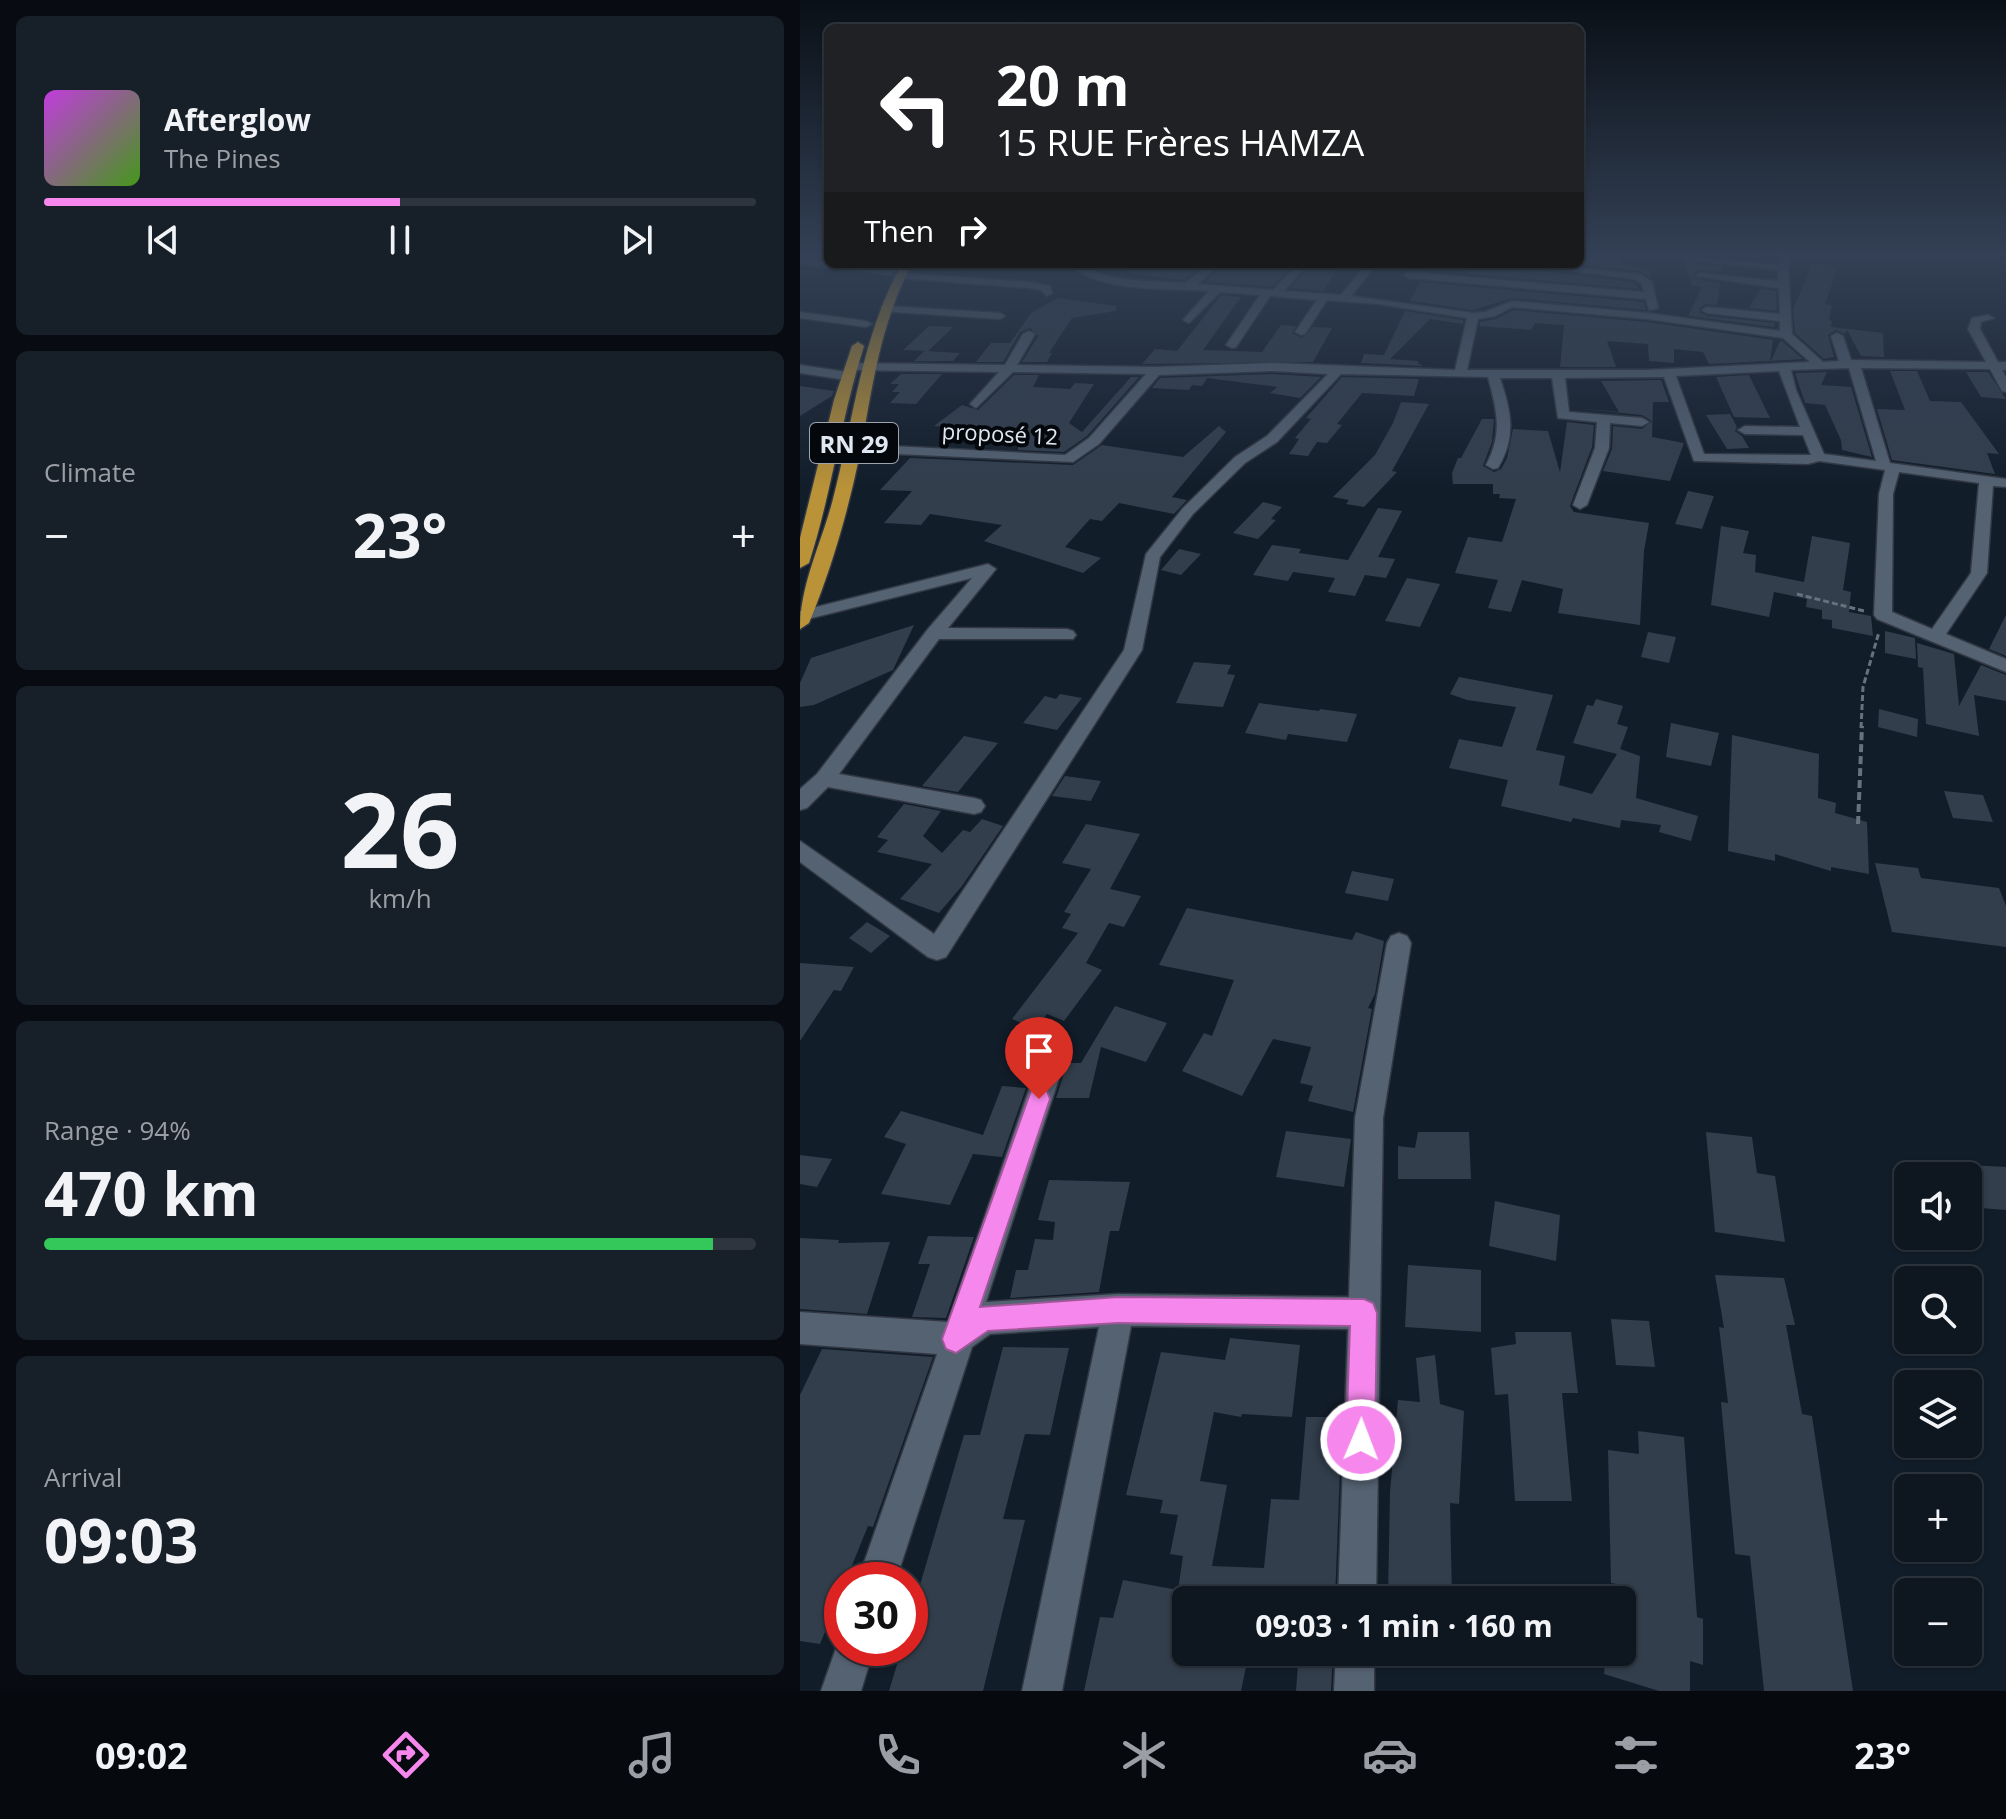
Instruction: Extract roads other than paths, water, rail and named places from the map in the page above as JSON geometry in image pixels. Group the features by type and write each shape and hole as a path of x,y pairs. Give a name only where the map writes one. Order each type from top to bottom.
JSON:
{"highway":[{"name":"RN 29","path":"800,563 864,331"},
{"name":"RN 29","path":"802,619 838,513 853,448 855,369 874,331"}],"street":[{"path":"1232,345 1243,331"},
{"path":"1460,374 1470,331"},
{"path":"1756,331 1786,335 1820,365"},
{"path":"1786,331 1786,335"},
{"path":"1975,331 2000,366 2006,388"},
{"path":"976,404 1009,369 1029,334"},
{"path":"1837,336 1889,466 1883,615 2006,666"},
{"path":"800,369 1156,371 1273,367 1460,374 1558,374 1850,364 2000,366"},
{"path":"1784,367 1790,390 1819,457"},
{"path":"800,850 937,950 1133,650 1152,557 1188,511 1240,460 1272,439 1339,369"},
{"name":"proposé 12","path":"853,448 1068,459 1094,441 1156,371"},
{"path":"1668,372 1699,458 1808,460 1819,457 2006,483"},
{"path":"1493,374 1508,431 1493,465"},
{"path":"1558,374 1563,415 1642,422"},
{"path":"1580,505 1602,448 1604,419"},
{"path":"1745,430 1808,431"},
{"path":"1935,637 1979,573 1986,481"},
{"path":"800,802 824,779 934,633 988,569 802,619"},
{"path":"934,633 1067,635"},
{"path":"824,779 974,806"},
{"path":"1357,1586 1369,1118 1399,943"},
{"path":"883,1562 1049,1069"},
{"path":"800,1328 956,1339 984,1318 1118,1310 1364,1313"},
{"path":"1042,1691 1118,1310"},
{"path":"841,1691 849,1666"},
{"path":"1354,1691 1355,1666"}]}
